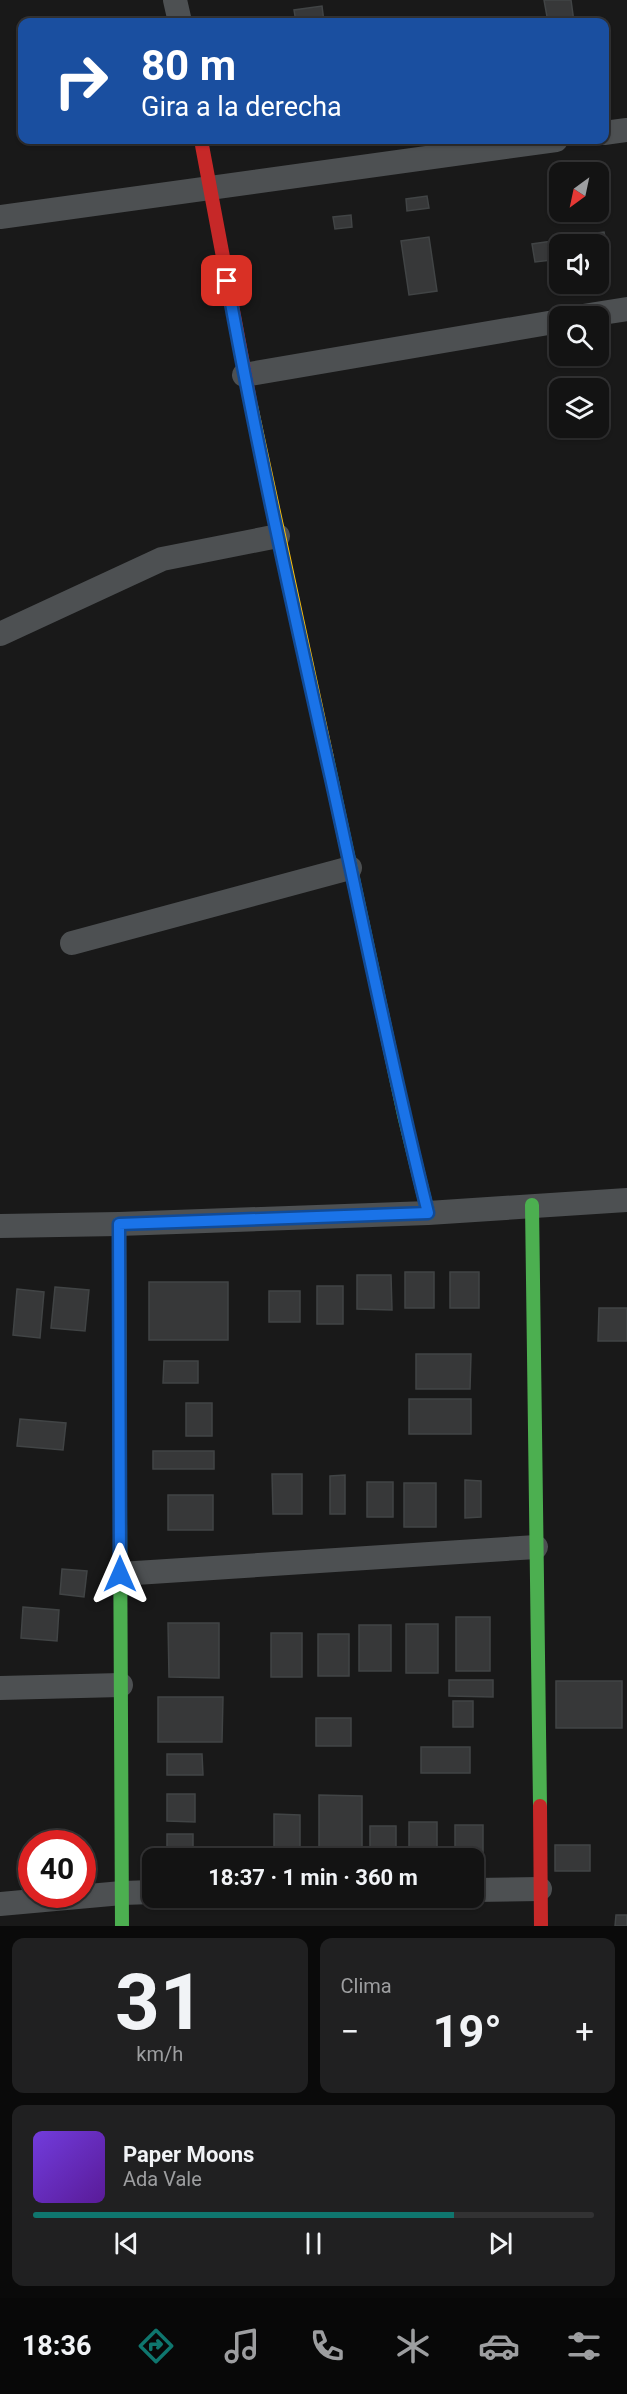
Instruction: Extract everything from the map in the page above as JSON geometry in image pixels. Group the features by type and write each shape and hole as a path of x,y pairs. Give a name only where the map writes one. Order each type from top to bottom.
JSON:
{"street":[{"path":"176,0 179,18"},
{"path":"609,132 627,130"},
{"path":"202,144 243,375 428,1213"},
{"path":"0,217 527,144"},
{"path":"609,312 627,309"},
{"path":"243,375 549,323"},
{"path":"0,634 162,560 278,536"},
{"path":"72,943 350,868"},
{"path":"0,1226 428,1213 627,1200"},
{"path":"532,1205 541,1926"},
{"path":"119,1224 122,1926"},
{"path":"120,1574 536,1547"},
{"path":"0,1688 121,1685"},
{"path":"484,1890 540,1889"},
{"path":"0,1904 142,1892"}],"building":[{"path":"544,0 571,0 573,18 547,18"},
{"path":"322,6 324,18 295,18 294,10"},
{"path":"427,196 429,208 407,211 406,199"},
{"path":"351,215 352,227 335,229 333,217"},
{"path":"429,237 437,291 409,295 401,241"},
{"path":"549,241 549,260 535,262 532,244"},
{"path":"405,1272 434,1272 434,1308 405,1308"},
{"path":"450,1272 479,1272 479,1308 450,1308"},
{"path":"357,1275 391,1275 392,1310 357,1309"},
{"path":"149,1282 228,1282 228,1340 149,1340"},
{"path":"317,1286 343,1286 343,1324 317,1324"},
{"path":"55,1287 89,1290 85,1331 51,1328"},
{"path":"17,1289 44,1292 40,1338 13,1335"},
{"path":"269,1291 300,1291 300,1322 269,1322"},
{"path":"599,1308 627,1308 627,1341 598,1341"},
{"path":"416,1354 471,1354 470,1389 416,1389"},
{"path":"164,1361 198,1361 198,1383 163,1383"},
{"path":"409,1399 471,1399 471,1434 409,1434"},
{"path":"186,1403 212,1403 212,1436 186,1436"},
{"path":"20,1419 66,1423 63,1450 17,1446"},
{"path":"153,1451 214,1451 214,1469 153,1469"},
{"path":"272,1474 302,1474 302,1514 273,1514"},
{"path":"345,1475 345,1514 330,1514 330,1476"},
{"path":"465,1480 481,1481 481,1517 465,1518"},
{"path":"367,1482 393,1482 393,1517 367,1517"},
{"path":"404,1483 436,1483 436,1527 404,1527"},
{"path":"168,1495 213,1495 213,1530 168,1530"},
{"path":"62,1569 87,1571 84,1597 60,1594"},
{"path":"23,1607 59,1610 57,1641 21,1638"},
{"path":"456,1617 490,1617 490,1671 456,1671"},
{"path":"168,1623 219,1623 219,1678 169,1677"},
{"path":"406,1624 438,1624 438,1673 406,1673"},
{"path":"359,1625 391,1625 391,1671 359,1671"},
{"path":"271,1633 302,1633 302,1677 271,1677"},
{"path":"318,1634 349,1634 349,1676 318,1676"},
{"path":"449,1680 493,1680 493,1697 449,1696"},
{"path":"556,1681 622,1681 622,1728 556,1728"},
{"path":"158,1697 223,1697 222,1742 158,1742"},
{"path":"453,1701 473,1701 473,1727 453,1727"},
{"path":"316,1718 351,1718 351,1746 316,1746"},
{"path":"421,1747 470,1747 470,1773 421,1773"},
{"path":"167,1754 202,1754 203,1775 167,1775"},
{"path":"167,1794 195,1794 195,1822 167,1821"},
{"path":"319,1795 362,1796 362,1848 319,1848"},
{"path":"274,1814 300,1815 300,1848 274,1848"},
{"path":"409,1822 437,1822 437,1848 409,1848"},
{"path":"455,1825 483,1825 483,1848 455,1848"},
{"path":"370,1826 396,1826 396,1848 370,1848"},
{"path":"167,1834 193,1834 193,1848 167,1848"},
{"path":"555,1845 590,1845 590,1871 555,1871"},
{"path":"616,1915 627,1915 627,1926 615,1926"}],"traffic: fast":[{"path":"327,758 404,1115 428,1213"},
{"path":"532,1205 540,1806"},
{"path":"120,1512 122,1926"}],"traffic: slow":[{"path":"251,406 327,758"},
{"path":"119,1224 120,1512"}],"traffic: jam":[{"path":"202,144 251,406"},
{"path":"540,1806 541,1926"}],"route":[{"path":"120,1574 119,1224 428,1213 404,1114 243,375 227,281"}]}
